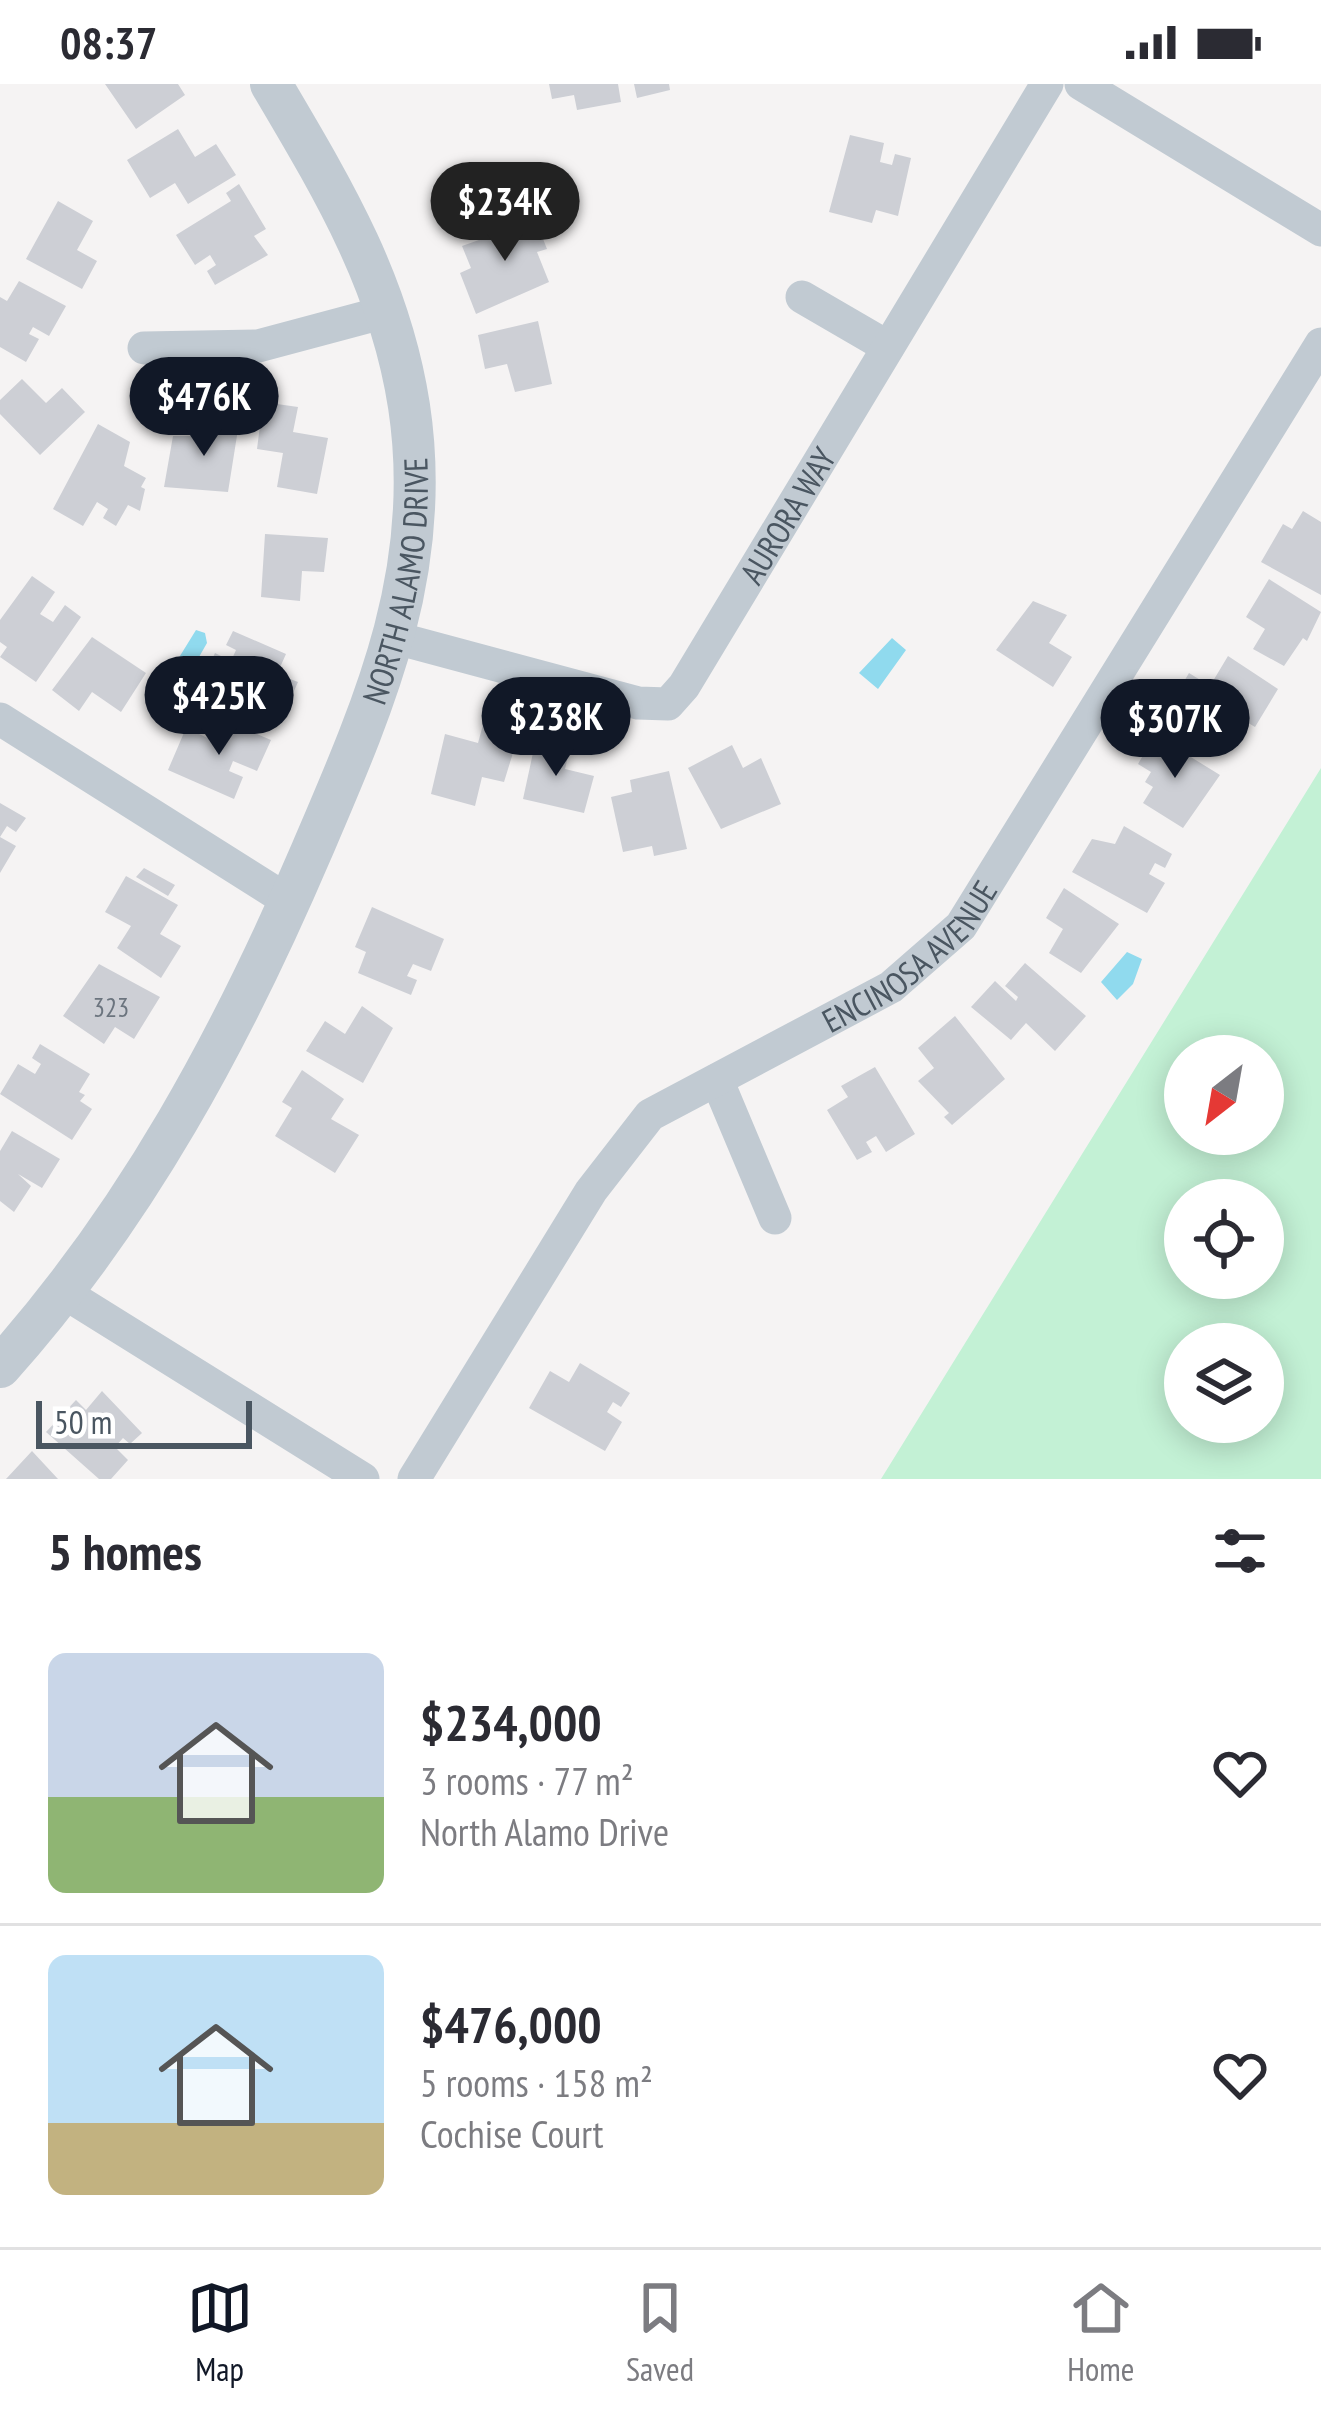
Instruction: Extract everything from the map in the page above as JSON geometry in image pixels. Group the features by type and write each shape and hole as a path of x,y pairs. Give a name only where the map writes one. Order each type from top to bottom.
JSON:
{"street":[{"name":"NORTH ALAMO DRIVE","path":"0,1366 63,1292 166,1144 225,1039 290,902 396,638 411,546 414,464 409,405 388,310 350,218 271,84"},
{"name":"AURORA WAY","path":"396,638 638,704 668,704 684,686 1047,84"},
{"path":"1081,84 1321,230"},
{"path":"802,297 888,347"},
{"path":"144,348 258,346 388,310"},
{"name":"ENCINOSA AVENUE","path":"414,1479 618,1150 650,1115 891,987 961,926 1321,344"},
{"path":"0,719 290,902"},
{"path":"717,1080 775,1218"},
{"path":"63,1292 363,1479"}],"green space":[{"path":"1321,768 1321,1479 881,1479"}],"water":[{"path":"196,630 205,633 207,643 187,678 177,674 175,664"},
{"path":"892,638 906,650 878,689 859,673"},
{"path":"1127,952 1142,959 1133,984 1117,1000 1101,982"}],"building":[{"path":"105,84 178,84 185,95 136,129"},
{"path":"549,84 618,84 621,102 577,110 574,95 552,99"},
{"path":"634,84 669,84 670,90 637,98"},
{"path":"178,129 195,157 216,144 236,175 188,204 175,183 150,198 127,160"},
{"path":"850,135 884,143 880,162 892,165 895,154 911,158 898,216 876,210 872,223 829,212"},
{"path":"239,184 266,229 254,236 268,255 215,285 207,271 216,265 210,255 195,265 176,235 231,201 226,193"},
{"path":"58,201 93,221 77,250 97,261 82,289 26,259"},
{"path":"532,211 547,249 537,252 549,282 476,314 460,273 471,268 462,246 513,228 510,220"},
{"path":"19,281 66,306 49,336 33,327 29,334 39,339 26,362 0,347 0,297 7,301"},
{"path":"538,321 552,384 515,392 507,364 485,369 478,335"},
{"path":"22,379 46,403 62,388 85,412 40,455 0,414 0,400"},
{"path":"263,402 298,407 293,432 328,438 317,494 277,487 283,453 257,449"},
{"path":"209,418 239,423 228,492 164,487 173,436 206,436"},
{"path":"98,424 130,442 124,466 146,478 140,511 128,505 116,526 103,518 108,509 97,502 83,526 53,509"},
{"path":"1303,511 1321,522 1321,595 1261,562 1283,524 1292,529"},
{"path":"265,534 328,538 324,572 302,571 300,601 261,597"},
{"path":"32,576 55,592 40,614 53,622 65,605 81,617 36,682 0,657 7,647 0,642 0,620"},
{"path":"1269,579 1321,612 1307,641 1303,638 1284,666 1253,649 1265,629 1246,617"},
{"path":"1033,601 1067,615 1049,643 1072,657 1053,687 996,650"},
{"path":"233,631 286,654 277,674 298,682 280,722 200,685 215,653 231,661 236,650 226,645"},
{"path":"92,637 146,673 121,712 92,692 79,711 52,690"},
{"path":"1228,656 1278,689 1255,727 1230,712 1218,731 1170,705 1189,673 1210,686"},
{"path":"484,721 520,730 504,782 482,777 475,806 431,794 445,734 478,743"},
{"path":"231,723 271,740 257,771 233,761 229,771 243,777 234,799 168,770 186,728 212,740 216,733 225,736"},
{"path":"1155,735 1220,775 1183,828 1143,803 1153,787 1145,782 1151,772 1138,764"},
{"path":"536,739 570,748 565,769 594,776 584,813 523,799"},
{"path":"732,745 743,768 761,758 781,804 721,829 688,768"},
{"path":"669,771 687,849 654,856 652,846 623,852 611,797 632,792 630,780"},
{"path":"0,803 26,818 16,832 7,826 0,837"},
{"path":"1124,826 1172,854 1165,868 1155,863 1149,874 1165,883 1147,913 1072,872 1092,839 1115,844"},
{"path":"0,837 16,846 0,873"},
{"path":"144,868 175,885 168,896 136,877"},
{"path":"126,876 178,905 160,934 181,946 161,978 117,948 131,926 105,912"},
{"path":"1064,888 1119,924 1081,973 1049,953 1063,929 1046,918"},
{"path":"372,907 444,939 431,971 413,964 407,976 417,980 411,995 358,973 366,952 355,947"},
{"path":"1025,963 1086,1016 1055,1051 1026,1023 1011,1040 971,1007 995,981 1016,1001 1018,997 1005,986"},
{"path":"99,964 160,997 134,1039 115,1027 104,1044 63,1016"},
{"path":"362,1006 393,1028 363,1083 306,1051 325,1021 345,1034"},
{"path":"955,1016 1005,1079 952,1125 944,1117 949,1113 918,1081 934,1068 918,1048"},
{"path":"40,1044 90,1074 79,1092 85,1095 80,1101 92,1109 72,1140 0,1094 18,1064 35,1074 41,1064 32,1058"},
{"path":"875,1067 915,1134 886,1152 876,1136 866,1142 872,1152 857,1160 827,1110 848,1097 841,1086"},
{"path":"302,1070 344,1099 331,1119 359,1135 335,1173 275,1136 292,1108 282,1102"},
{"path":"12,1131 60,1159 42,1188 18,1174 31,1186 14,1212 0,1201 0,1151"},
{"path":"580,1363 630,1393 621,1407 613,1402 607,1412 622,1422 605,1451 529,1408 550,1371 569,1382"},
{"path":"102,1391 142,1433 130,1444 123,1438 115,1447 128,1460 111,1479 99,1479 46,1432 76,1400 86,1410"},
{"path":"32,1451 58,1479 6,1479"}]}
